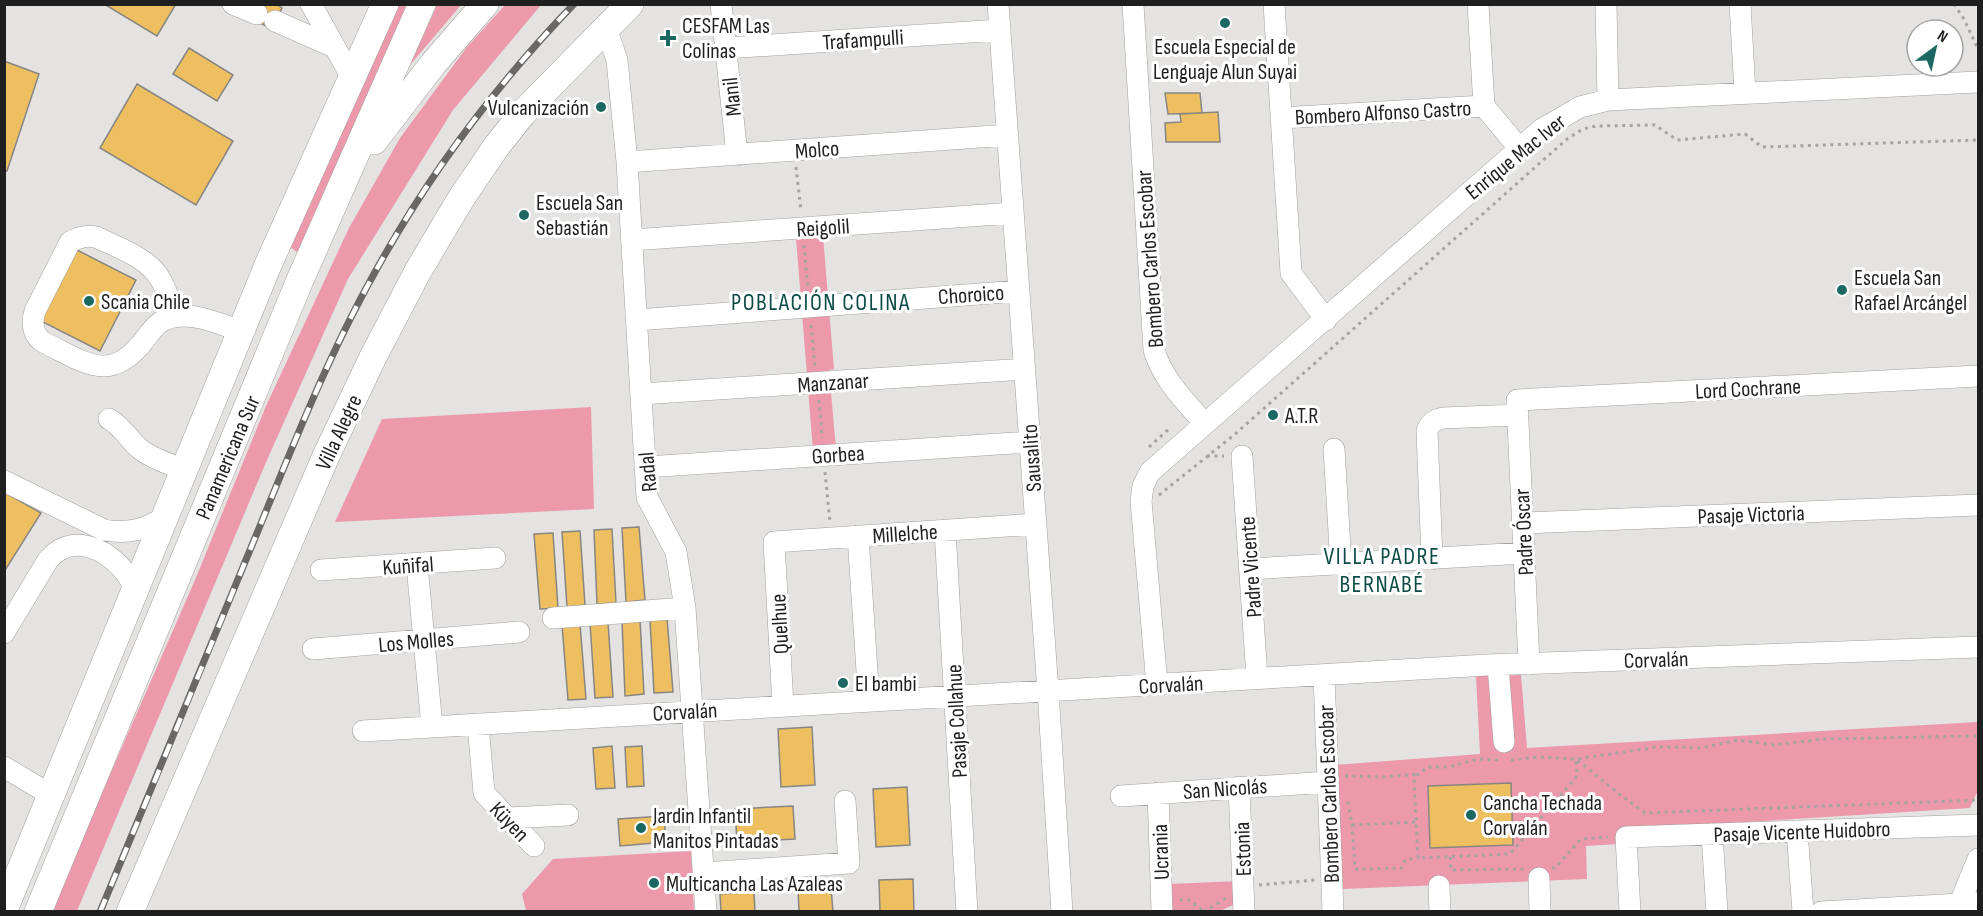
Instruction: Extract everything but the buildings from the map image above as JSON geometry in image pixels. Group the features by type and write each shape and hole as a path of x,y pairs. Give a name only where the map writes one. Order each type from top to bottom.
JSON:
{"main road":[{"name":"Panamericana Sur","path":"4,910 268,265 385,4"},
{"name":"Panamericana Sur","path":"38,912 300,280 422,4"},
{"path":"335,199 404,100 486,4"},
{"name":"Villa Alegre","path":"130,912 326,456 394,314 439,234 496,147 522,114 630,4"},
{"path":"268,265 300,280"}],"street":[{"path":"233,4 334,47"},
{"path":"311,4 352,78"},
{"name":"Manil","path":"721,4 736,154"},
{"name":"Sausalito","path":"998,4 1062,912"},
{"name":"Bombero Carlos Escobar","path":"1133,4 1154,350 1167,380 1205,424"},
{"path":"1274,4 1291,273 1326,320"},
{"path":"1478,4 1484,106 1519,148"},
{"path":"1606,4 1608,100"},
{"path":"1740,4 1745,93"},
{"name":"Radal","path":"606,28 617,60 627,162 647,497 676,552 685,608 692,711 713,872 706,912"},
{"name":"Trafampulli","path":"726,48 1000,30"},
{"name":"Enrique Mac Iver","path":"1205,424 1519,148 1542,129 1567,113 1608,100 1978,82"},
{"name":"Bombero Alfonso Castro","path":"1281,118 1484,106"},
{"name":"Molco","path":"627,162 1008,135"},
{"name":"Reigolil","path":"632,240 1013,213"},
{"path":"175,316 163,284 153,269 139,259 96,237 89,236 70,242 35,311 33,323 35,333 41,341 86,364 103,367 116,364 130,355 139,347 152,327 175,316 198,319 241,331"},
{"name":"Choroico","path":"637,320 1019,291"},
{"name":"Manzanar","path":"641,394 1024,369"},
{"name":"Lord Cochrane","path":"1432,559 1427,431 1435,420 1518,407 1978,376"},
{"name":"Padre Óscar","path":"1518,407 1529,664"},
{"path":"109,419 121,427 145,453 184,470"},
{"path":"1157,685 1142,509 1143,486 1150,472 1205,424"},
{"name":"Gorbea","path":"646,467 1030,442"},
{"path":"1334,449 1341,565"},
{"name":"Padre Vicente","path":"1242,456 1257,678"},
{"path":"4,481 104,530 126,532 147,527 166,516"},
{"name":"Pasaje Victoria","path":"1523,523 1978,505"},
{"path":"62,549 76,518"},
{"name":"Millelche","path":"774,542 1036,524"},
{"name":"Pasaje Collahue","path":"945,530 967,912"},
{"path":"858,536 869,701"},
{"name":"Quelhue","path":"774,542 783,705"},
{"path":"4,633 48,560 62,549 76,545 96,549 107,555 125,570 135,590"},
{"path":"1250,569 1524,553"},
{"name":"Kuñifal","path":"321,570 495,558"},
{"path":"417,565 432,727"},
{"path":"553,618 685,608"},
{"name":"Los Molles","path":"313,649 519,632"},
{"name":"Corvalán","path":"363,731 1498,665 1978,647"},
{"path":"1498,665 1504,742"},
{"name":"Bombero Carlos Escobar","path":"1324,676 1336,784 1333,912"},
{"name":"Küyen","path":"478,724 484,793 534,846"},
{"path":"4,767 51,795"},
{"name":"San Nicolás","path":"1121,796 1239,787 1336,784"},
{"name":"Estonia","path":"1239,787 1244,912"},
{"name":"Ucrania","path":"1158,793 1162,906"},
{"path":"713,872 849,863 845,801"},
{"path":"507,818 568,815"},
{"name":"Pasaje Vicente Huidobro","path":"1618,837 1978,825"},
{"path":"1797,831 1803,912"},
{"path":"1712,834 1717,912"},
{"path":"1618,837 1630,912"},
{"path":"1821,912 1965,906 1978,859"},
{"path":"1538,871 1540,912"},
{"path":"1439,886 1440,912"}],"path":[{"path":"1954,4 1978,49"},
{"path":"1142,509 1234,435 1558,146 1583,129 1596,126 1655,125 1677,140 1745,134 1762,147 1978,140"},
{"path":"795,150 832,538"},
{"path":"1418,858 1414,782 1418,774 1428,767 1449,767 1478,759 1505,760 1538,757 1576,759 1659,747 1701,748 1737,740 1774,745 1822,739 1978,736"},
{"path":"1576,759 1645,813 1978,800"},
{"path":"1345,796 1350,806 1355,869 1402,868 1405,860 1418,858 1510,854 1577,776 1576,759"},
{"path":"1336,784 1345,776 1384,777 1418,774"},
{"path":"1352,825 1416,822"},
{"path":"1450,857 1451,870 1538,871 1556,868 1581,838 1618,837"},
{"path":"1243,887 1332,878"},
{"path":"1162,906 1187,899 1204,911"}],"shaded area":[{"path":"398,5 410,5 301,255 290,247"},
{"path":"437,5 461,5 410,65"},
{"path":"505,5 541,5 453,110 348,279 267,460 77,911 50,912 195,580 266,406 349,228 400,138 467,47"},
{"path":"823,236 834,369 829,370 836,449 813,451 796,238"},
{"path":"591,407 594,509 335,522 382,419"},
{"path":"1521,675 1527,748 1978,722 1978,790 1970,808 1618,830 1618,844 1586,846 1587,879 1343,889 1334,765 1480,754 1476,676"},
{"path":"691,851 694,911 526,911 522,894 553,859"},
{"path":"1240,881 1240,902 1220,911 1170,911 1168,884"}],"railway":[{"path":"100,912 304,419 355,309 395,237 440,167 490,99 574,4"}],"place":[{"name":"Escuela Especial de Lenguaje Alun Suyai","path":"1225,23"},
{"name":"CESFAM Las Colinas","path":"668,38"},
{"name":"Vulcanización","path":"601,107"},
{"name":"Escuela San Sebastián","path":"524,215"},
{"name":"Escuela San Rafael Arcángel","path":"1842,290"},
{"name":"Scania Chile","path":"89,301"},
{"name":"A.T.R","path":"1273,415"},
{"name":"El bambi","path":"843,683"},
{"name":"Cancha Techada Corvalán","path":"1471,815"},
{"name":"Jardin Infantil Manitos Pintadas","path":"641,828"},
{"name":"Multicancha Las Azaleas","path":"654,883"}],"district":[{"name":"POBLACIÓN COLINA","path":"821,302"},
{"name":"VILLA PADRE BERNABÉ","path":"1382,570"}]}
